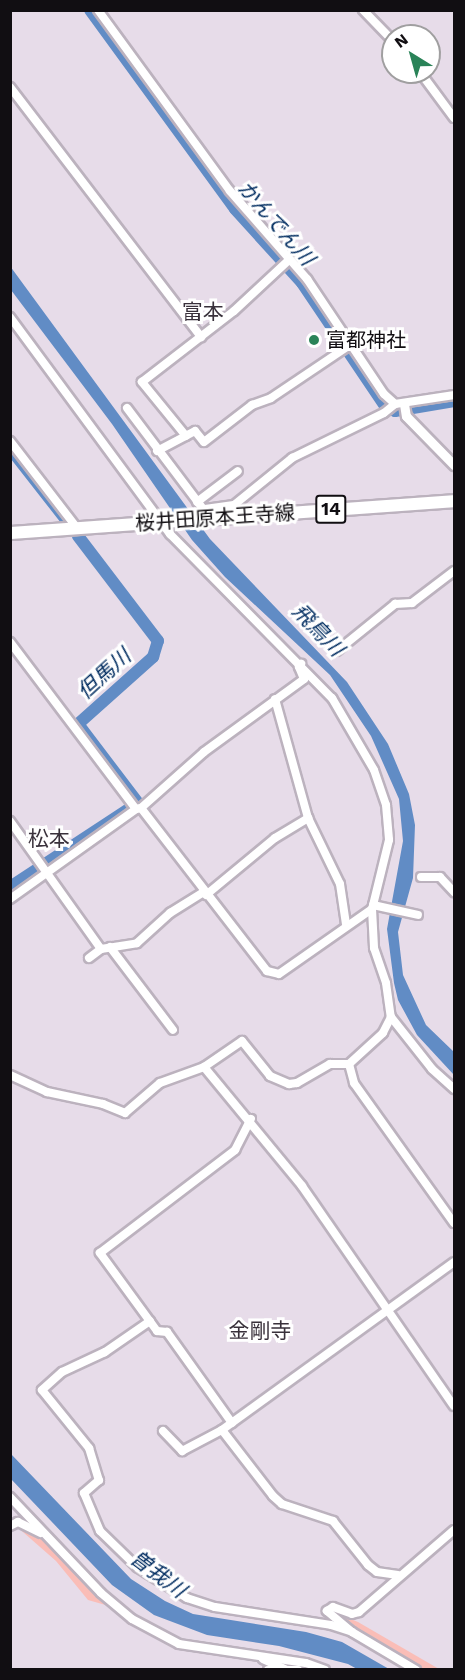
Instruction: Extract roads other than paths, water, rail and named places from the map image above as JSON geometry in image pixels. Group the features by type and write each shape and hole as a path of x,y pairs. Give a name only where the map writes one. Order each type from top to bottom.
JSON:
{"main road":[{"name":"桜井田原本王寺線","path":"10,533 160,522 207,515 454,501"}],"street":[{"path":"98,10 230,191 290,259 350,345 399,404 406,416 454,465"},
{"path":"363,10 381,29"},
{"path":"429,84 454,117"},
{"path":"10,87 201,337"},
{"path":"186,436 142,382 201,337 290,259"},
{"path":"10,317 160,522 229,596 301,664 351,725 381,788 389,840 372,907 374,948 386,982 391,1017 432,1069 454,1089"},
{"path":"157,451 195,431 204,442 252,405 271,398 350,345"},
{"path":"127,408 207,515 234,505 292,458 399,404 454,395"},
{"path":"10,441 77,528"},
{"path":"197,502 238,471"},
{"path":"337,651 395,604 412,603 454,571"},
{"path":"10,642 204,894 274,975 372,907 416,915"},
{"path":"10,899 138,809 204,752 304,679 299,666 301,664"},
{"path":"275,699 309,818 340,884 346,924"},
{"path":"89,958 105,948 137,943 170,913 204,894 275,838 309,818"},
{"path":"10,821 47,874 173,1030"},
{"path":"421,877 440,876 454,892"},
{"path":"10,1075 47,1092 103,1104 124,1113 160,1083 204,1067 242,1041 270,1076 289,1084 330,1064 349,1064 383,1032 391,1017"},
{"path":"349,1064 354,1083 454,1223"},
{"path":"204,1067 222,1091 251,1119 262,1140 302,1186 454,1406"},
{"path":"232,1423 167,1332 157,1331 100,1253 235,1150 251,1119"},
{"path":"163,1431 182,1450 222,1430 454,1262"},
{"path":"150,1321 105,1352 62,1372 42,1390 89,1448 99,1480 84,1493 100,1531 137,1567 187,1598 215,1607 331,1624 352,1632"},
{"path":"222,1430 273,1496 282,1504 333,1521 368,1565 377,1572 398,1575"},
{"path":"10,1497 45,1535 132,1619 179,1644 306,1663 325,1670"},
{"path":"10,1526 18,1522 45,1535"},
{"path":"416,1670 352,1632 327,1611 333,1607 356,1613 398,1575 454,1530"},
{"path":"256,1656 284,1668 298,1670"},
{"path":"268,1670 284,1668"}],"water":[{"path":"10,266 210,539 347,682 388,744 409,794 415,825 413,878 398,932 403,975 426,1025 454,1052 454,1075 417,1035 398,1000 387,929 403,841 399,799 371,736 330,675 225,577 192,540 112,424 11,290"},
{"path":"11,1454 131,1579 165,1601 193,1614 306,1632 342,1642 389,1669 357,1669 348,1664 279,1646 207,1635 154,1615 112,1585 11,1479"}],"waterway":[{"name":"かんでん川","path":"90,10 235,209 302,283 385,406 395,411 454,401"},
{"name":"但馬川","path":"10,448 67,521"},
{"name":"但馬川","path":"10,887 138,803 78,724 153,657 158,641 78,536"}],"place":[{"name":"富都神社","path":"314,340"}],"district":[{"name":"富本","path":"203,312"},
{"name":"松本","path":"49,839"},
{"name":"金剛寺","path":"260,1331"}],"water label":[{"name":"飛鳥川","path":"318,630"},
{"name":"曽我川","path":"158,1574"}]}
